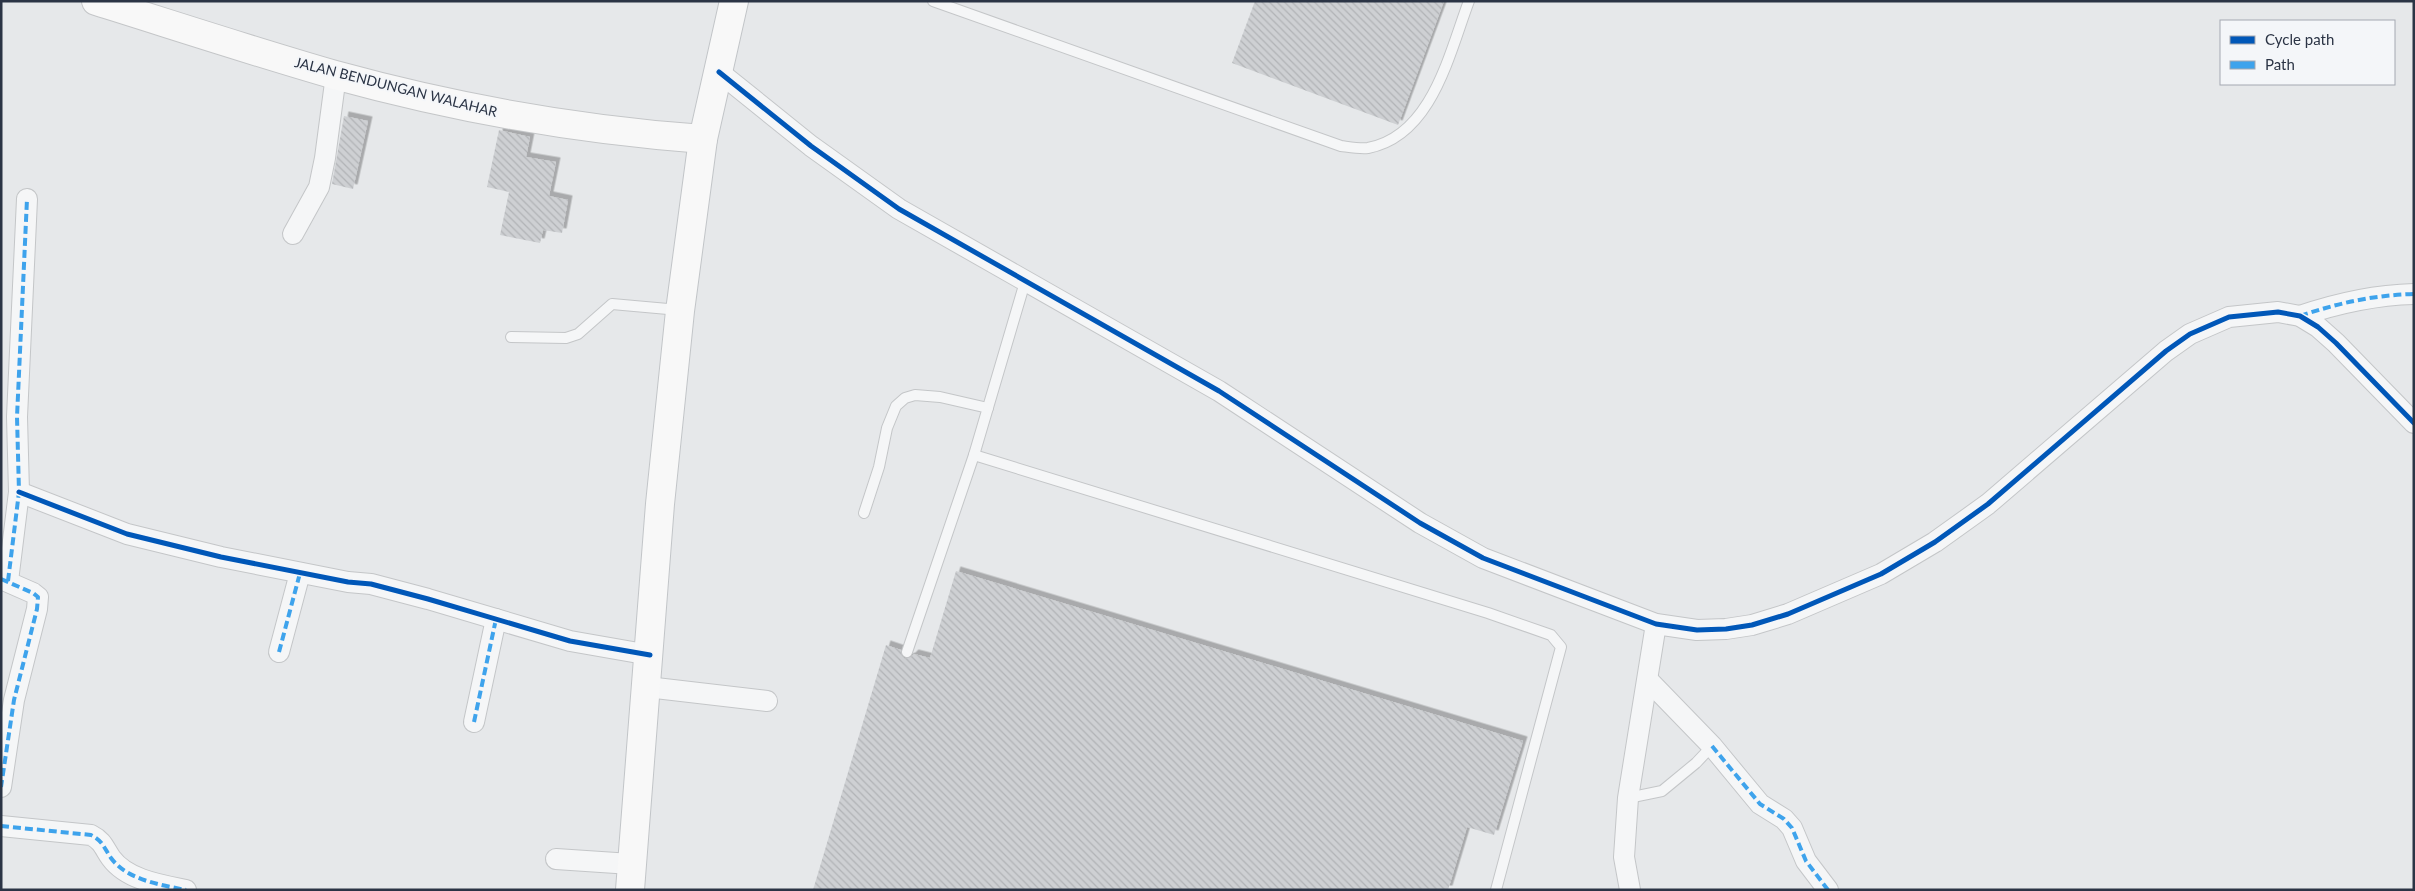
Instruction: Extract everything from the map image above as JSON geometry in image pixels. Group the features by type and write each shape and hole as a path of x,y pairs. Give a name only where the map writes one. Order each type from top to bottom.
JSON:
{"main road":[{"name":"JALAN BENDUNGAN WALAHAR","path":"96,1 336,75 516,116 586,128 703,139"},
{"path":"630,877 650,655 660,504 680,310 703,139 734,1"}],"street":[{"path":"719,72 861,184 899,209 1219,391 1420,523 1483,558 1656,624 1697,630 1726,630 1752,625 1788,614 1881,574 1935,542 1988,504 2166,351 2190,334 2229,317 2278,312 2300,316 2318,327 2336,343 2414,423"},
{"path":"293,234 319,187 325,158 336,75"},
{"path":"1,787 14,700 37,609 38,597 4,580 19,492 17,417 28,199"},
{"path":"2300,316 2338,303 2370,297 2414,294"},
{"path":"19,492 127,534 221,557 300,573 372,584 570,641 650,655"},
{"path":"279,652 300,573"},
{"path":"474,722 496,619"},
{"path":"1630,890 1624,857 1628,798 1656,624"},
{"path":"1648,680 1712,746 1760,804 1784,819 1792,828 1806,861 1828,890"},
{"path":"647,687 768,701"},
{"path":"1,826 91,835 99,839 111,858 122,869 146,880 186,890"},
{"path":"556,859 630,877"}],"lane":[{"path":"933,1 1341,146 1366,148 1388,142 1408,129 1425,107 1437,84 1469,1"},
{"path":"907,652 974,455 1025,282"},
{"path":"510,336 566,338 578,334 612,304 680,310"},
{"path":"864,513 879,467 887,428 896,406 905,398 915,395 940,397 988,408"},
{"path":"974,455 1478,610 1551,635 1561,647 1496,890"},
{"path":"1628,798 1662,791 1696,763 1712,746"}],"building":[{"path":"1255,1 1444,1 1398,125 1232,63"},
{"path":"344,116 368,121 353,189 332,184"},
{"path":"499,130 530,137 526,157 556,162 549,196 568,200 562,233 543,230 540,243 500,235 509,192 487,187"},
{"path":"956,571 1523,741 1494,835 1467,827 1448,890 813,890 886,645 901,650 902,656 905,659 914,654 930,658"}],"marked path":[{"path":"8,581 19,492 17,417 27,199"},
{"path":"2300,316 2356,300 2414,294"},
{"path":"279,652 300,573"},
{"path":"1,579 38,597 37,609 14,700 1,787"},
{"path":"474,722 496,619"},
{"path":"1712,746 1760,804 1784,819 1792,828 1806,861 1828,890"},
{"path":"1,826 91,835 101,842 111,858 126,872 145,880 186,890"}],"cycle path":[{"path":"719,72 811,146 899,209 1219,391 1420,523 1483,558 1656,624 1697,630 1726,629 1752,625 1788,614 1881,574 1935,542 1988,504 2166,351 2190,334 2229,317 2278,312 2300,316 2318,327 2336,343 2414,423"},
{"path":"19,492 127,534 221,557 348,582 371,584 570,641 650,655"}]}
